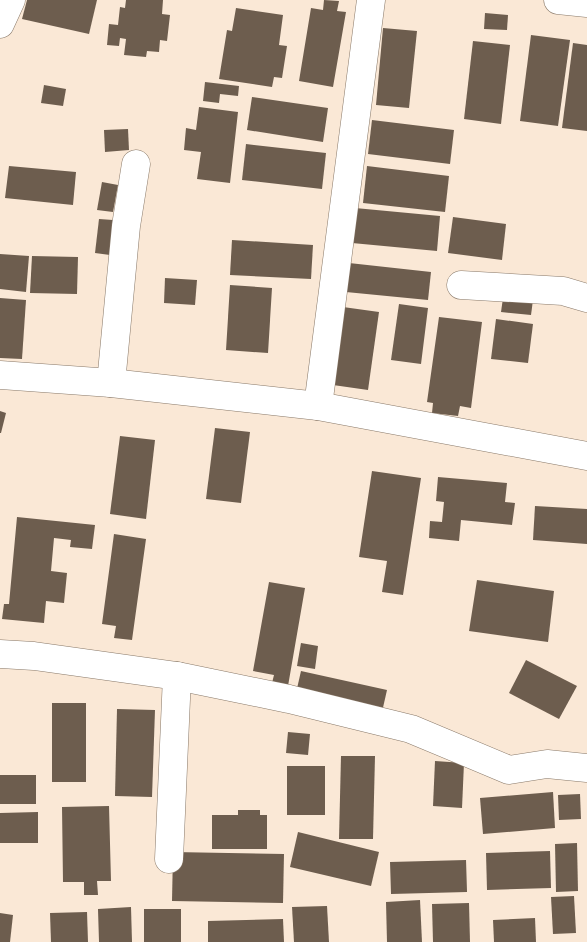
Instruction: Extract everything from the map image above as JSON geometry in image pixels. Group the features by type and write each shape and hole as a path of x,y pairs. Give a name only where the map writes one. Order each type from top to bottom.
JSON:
{"street":[{"path":"0,24 11,0"},
{"path":"318,406 371,0"},
{"path":"558,0 587,3"},
{"path":"111,383 126,226 136,164"},
{"path":"461,285 563,290 587,298"},
{"path":"0,375 111,383 318,406 587,456"},
{"path":"0,654 34,656 177,676 289,699 411,729 509,770 546,764 587,768"},
{"path":"169,859 177,676"}],"building":[{"path":"27,0 97,0 89,34 22,19"},
{"path":"126,0 163,0 162,14 170,15 167,41 160,40 159,52 147,51 146,57 124,55 126,39 120,38 119,46 107,45 109,24 118,25 120,7 125,8"},
{"path":"324,0 339,1 337,11 346,12 333,87 299,81 311,8 323,10"},
{"path":"236,8 283,15 279,45 287,46 282,78 274,77 272,87 219,79 227,30 232,31"},
{"path":"485,13 508,15 507,30 484,29"},
{"path":"383,28 417,31 409,108 376,105"},
{"path":"531,35 570,40 558,126 520,121"},
{"path":"473,41 510,45 501,124 464,119"},
{"path":"573,43 587,45 587,131 562,128"},
{"path":"205,82 239,86 238,96 220,94 219,103 203,101"},
{"path":"44,85 66,89 63,106 41,103"},
{"path":"252,97 328,108 323,142 247,130"},
{"path":"199,107 238,112 230,183 197,179 201,152 184,150 186,128 196,130"},
{"path":"372,120 454,130 450,164 368,154"},
{"path":"128,129 129,150 105,152 104,130"},
{"path":"246,144 326,153 322,189 242,180"},
{"path":"9,166 76,172 73,205 5,198"},
{"path":"367,166 449,176 445,212 363,203"},
{"path":"102,182 118,185 113,212 97,210"},
{"path":"355,208 440,216 437,251 352,243"},
{"path":"453,217 506,224 502,260 448,253"},
{"path":"99,219 113,220 110,255 95,253"},
{"path":"232,240 313,245 311,279 230,275"},
{"path":"0,254 29,256 26,292 0,289"},
{"path":"32,256 78,257 77,294 30,293"},
{"path":"349,263 431,272 428,300 346,292"},
{"path":"165,278 197,280 195,305 164,303"},
{"path":"230,285 272,288 268,353 226,350"},
{"path":"0,298 26,300 22,359 0,358"},
{"path":"503,298 533,300 531,315 501,312"},
{"path":"399,304 428,308 421,364 391,360"},
{"path":"343,307 379,312 368,390 333,385"},
{"path":"439,317 482,322 471,408 460,406 458,416 432,413 433,403 427,402"},
{"path":"496,319 533,324 528,363 491,359"},
{"path":"0,411 6,413 1,433 0,433"},
{"path":"215,428 250,432 241,503 206,499"},
{"path":"120,436 155,440 146,519 110,514"},
{"path":"372,471 421,478 403,595 382,592 387,561 359,557"},
{"path":"438,477 507,483 505,502 515,503 512,525 461,520 459,541 429,538 430,521 442,522 444,502 436,501"},
{"path":"535,506 587,509 587,544 533,540"},
{"path":"17,517 95,525 92,549 70,547 71,540 54,538 51,571 67,573 64,603 46,601 44,623 2,619 4,604 9,604"},
{"path":"114,534 146,539 132,640 114,638 116,626 102,624"},
{"path":"477,580 554,591 548,642 469,631"},
{"path":"269,582 305,588 288,686 272,683 274,675 253,671"},
{"path":"301,643 318,646 315,669 297,666"},
{"path":"526,660 577,686 559,719 509,693"},
{"path":"301,671 387,690 382,712 296,693"},
{"path":"52,703 86,703 86,782 52,782"},
{"path":"117,709 155,710 152,797 115,796"},
{"path":"288,732 310,734 308,755 286,753"},
{"path":"341,756 375,756 373,839 339,839"},
{"path":"435,761 464,763 462,808 433,806"},
{"path":"287,766 325,766 325,815 287,815"},
{"path":"0,775 36,775 36,804 0,804"},
{"path":"553,792 555,828 483,834 480,798"},
{"path":"580,794 581,819 559,820 558,795"},
{"path":"109,806 111,881 97,881 98,895 84,895 84,882 63,882 62,807"},
{"path":"238,810 260,810 260,815 267,815 267,849 212,849 212,815 238,815"},
{"path":"38,812 38,843 0,843 0,813"},
{"path":"298,832 379,852 371,886 290,867"},
{"path":"577,843 578,891 556,892 555,844"},
{"path":"550,851 551,888 487,890 486,853"},
{"path":"173,852 284,854 283,903 172,901"},
{"path":"466,860 467,892 391,894 390,862"},
{"path":"574,896 576,933 553,934 551,897"},
{"path":"420,900 422,942 387,942 386,902"},
{"path":"469,903 470,942 433,942 432,904"},
{"path":"327,906 329,942 294,942 292,907"},
{"path":"131,907 132,942 99,942 98,909"},
{"path":"144,909 181,909 181,942 144,942"},
{"path":"87,912 88,942 51,942 50,913"},
{"path":"0,913 13,915 10,942 0,942"},
{"path":"535,918 536,942 494,942 493,920"},
{"path":"283,919 284,942 208,942 208,921"}]}
